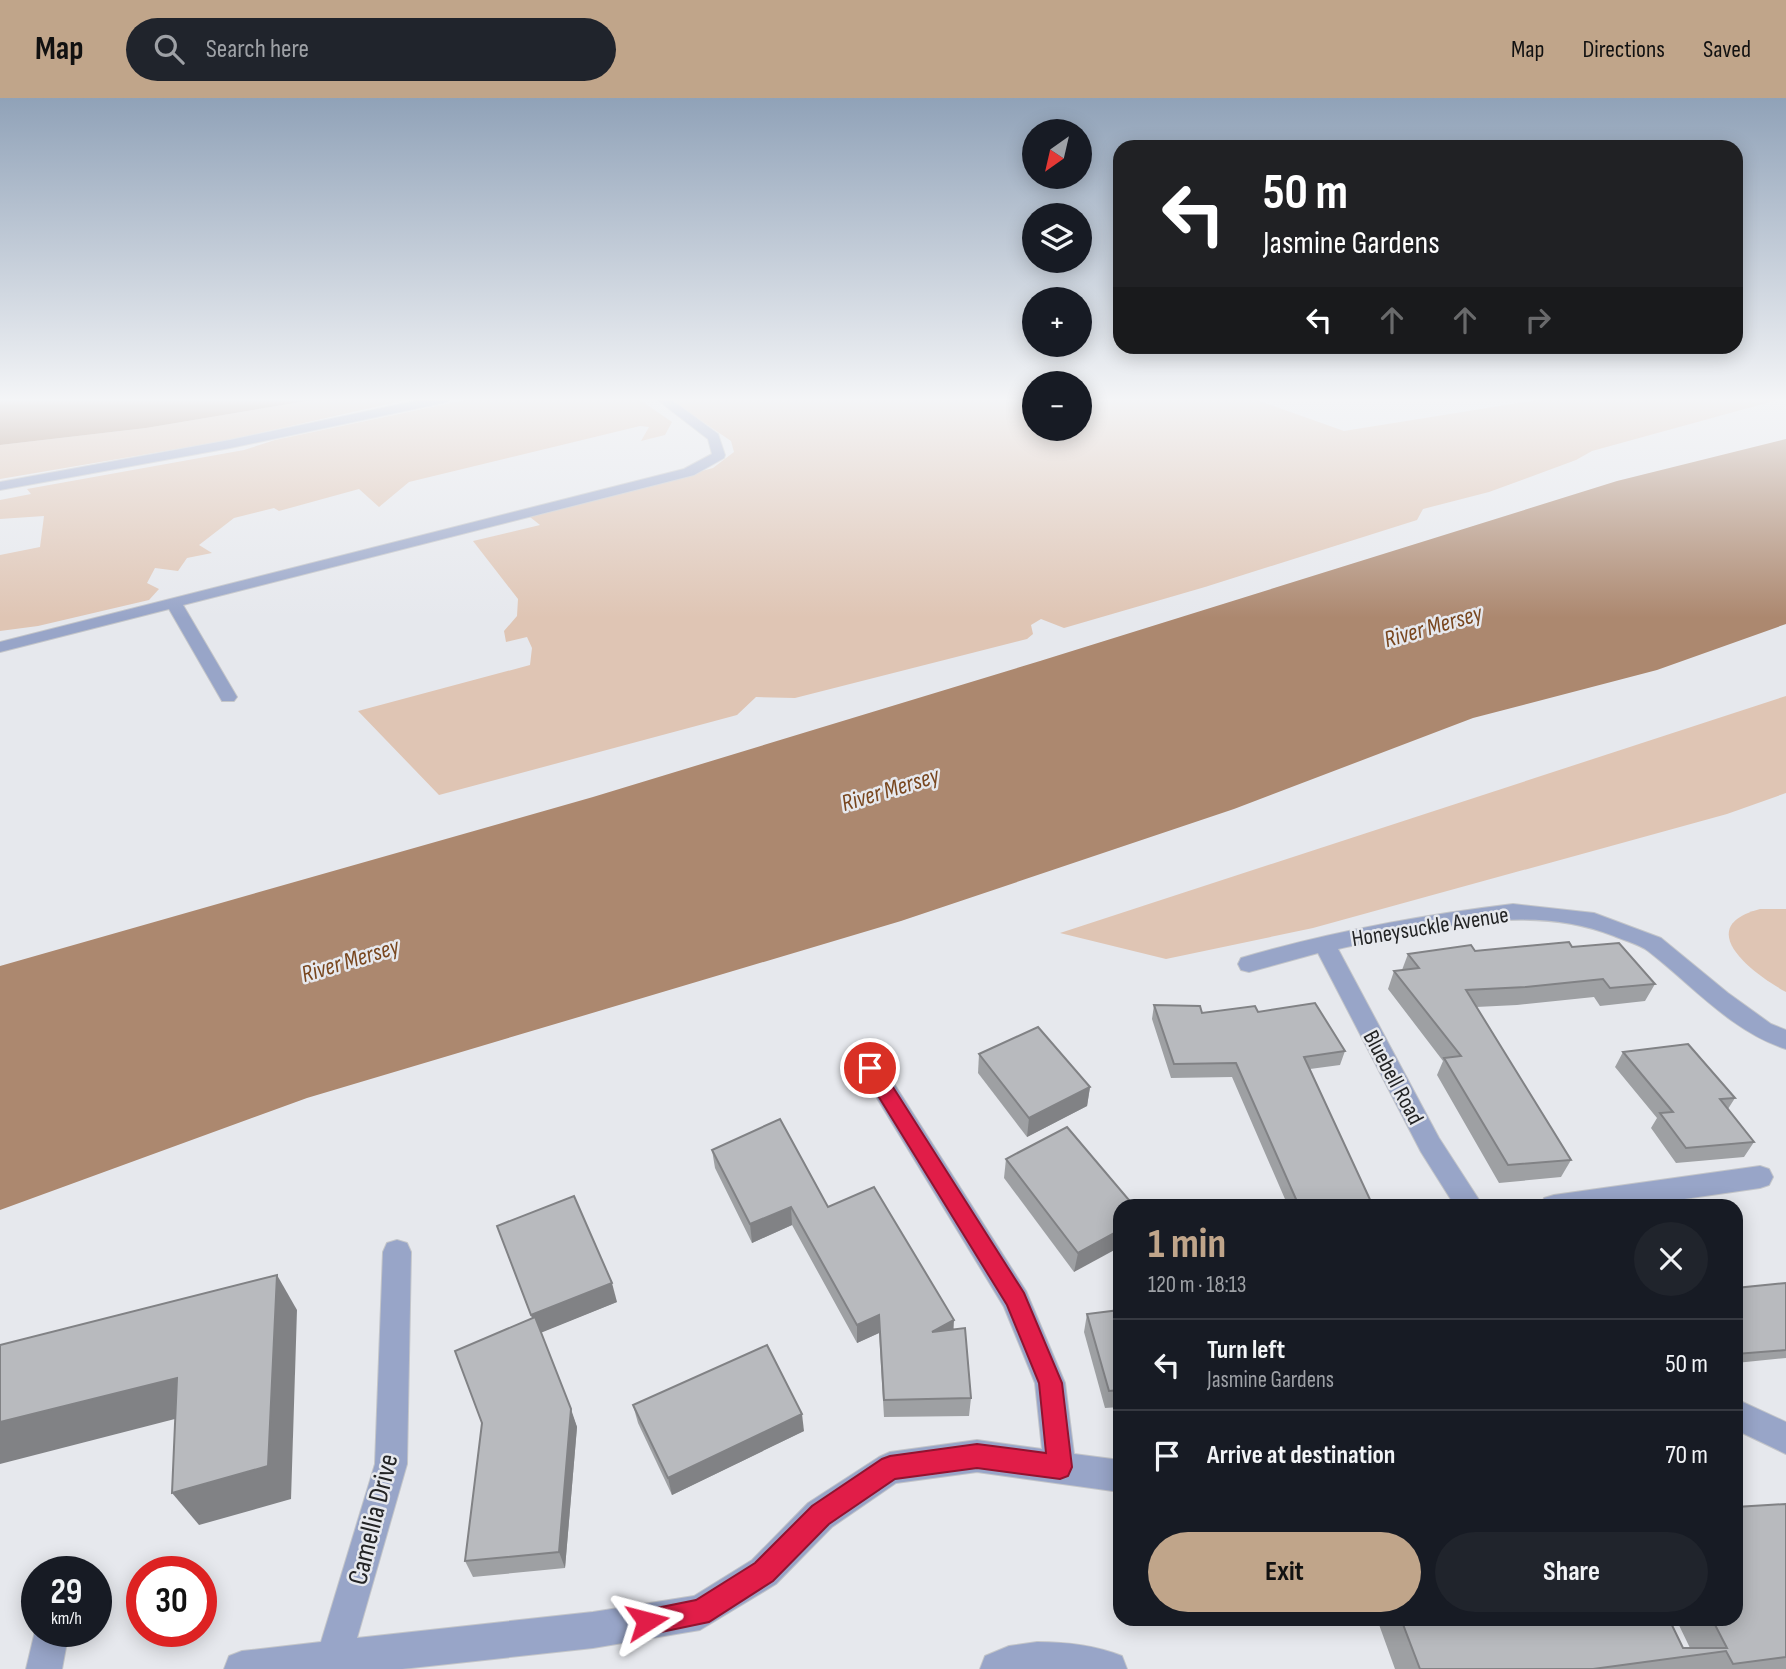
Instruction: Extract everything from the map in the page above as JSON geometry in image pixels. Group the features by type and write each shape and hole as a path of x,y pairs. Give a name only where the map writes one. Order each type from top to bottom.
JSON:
{"street":[{"path":"0,486 80,471"},
{"path":"0,647 690,471"},
{"path":"173,602 228,697"},
{"name":"Honeysuckle Avenue","path":"1249,964 1324,944 1446,919 1513,911 1594,920 1653,943 1720,999 1763,1030 1786,1040"},
{"name":"Bluebell Road","path":"1324,944 1430,1145 1465,1199"},
{"path":"870,1068 1016,1300 1051,1383 1060,1467"},
{"path":"1604,1199 1760,1177"},
{"name":"Camellia Drive","path":"334,1658 391,1464 397,1252"},
{"path":"1743,1417 1786,1438"},
{"path":"242,1669 593,1630 700,1613 764,1572 820,1515 890,1468 977,1456 1113,1475"},
{"path":"44,1669 48,1647"},
{"path":"998,1669 1006,1664 1055,1660 1108,1669"}],"shaded area":[{"path":"0,471 45,471 0,479"},
{"path":"125,471 453,471 409,482 379,507 359,489 279,511 274,508 234,518 199,545 212,553 187,558 178,571 155,568 147,583 159,589 149,600 38,626 0,631 0,555 40,547 44,516 0,519 0,500 31,494 27,489"},
{"path":"701,471 1545,471 1489,492 1423,509 1417,520 1205,587 1064,628 1041,619 1031,625 1033,634 1027,639 795,698 756,697 737,715 439,795 358,711 530,665 532,648 527,637 506,642 504,631 517,616 518,599 473,541 540,525 530,517"},
{"path":"1786,696 1786,793 1727,814 1313,928 1166,959 1060,933"},
{"path":"1760,909 1786,909 1786,992 1745,963 1729,938 1730,927 1740,917"}],"water":[{"name":"River Mersey","path":"1656,471 1786,471 1786,624 1657,670 1473,718 1234,809 901,921 307,1098 0,1210 0,966 593,797 1617,481"}],"building":[{"path":"1569,942 1572,947 1619,943 1655,984 1610,988 1603,979 1466,990 1571,1160 1508,1165 1444,1058 1461,1056 1394,971 1419,968 1408,954 1471,945 1475,951"},
{"path":"1315,1003 1345,1051 1304,1057 1370,1199 1296,1199 1236,1063 1174,1064 1154,1005 1200,1006 1202,1013 1255,1006 1258,1012"},
{"path":"1038,1027 1090,1087 1029,1118 979,1054"},
{"path":"1688,1044 1735,1098 1720,1099 1754,1142 1686,1148 1660,1113 1673,1112 1623,1052"},
{"path":"780,1119 828,1207 874,1187 954,1320 932,1332 965,1328 971,1398 884,1400 879,1315 857,1325 791,1207 750,1224 712,1150"},
{"path":"1067,1127 1128,1199 1113,1199 1113,1234 1078,1253 1006,1159"},
{"path":"574,1196 612,1283 531,1315 497,1226"},
{"path":"277,1275 268,1466 172,1493 177,1378 0,1422 0,1345"},
{"path":"1786,1283 1786,1350 1743,1353 1743,1287"},
{"path":"1113,1311 1113,1391 1109,1391 1087,1314"},
{"path":"535,1317 571,1409 559,1552 465,1561 482,1423 455,1351"},
{"path":"767,1345 802,1414 668,1478 633,1405"},
{"path":"1786,1504 1786,1657 1733,1664 1726,1651 1593,1669 1420,1669 1404,1626 1672,1626 1683,1648 1727,1648 1716,1626 1743,1626 1743,1507"}],"route":[{"path":"647,1621 700,1613 764,1572 820,1515 890,1468 977,1456 1060,1467 1051,1383 1016,1300 870,1068"}]}
